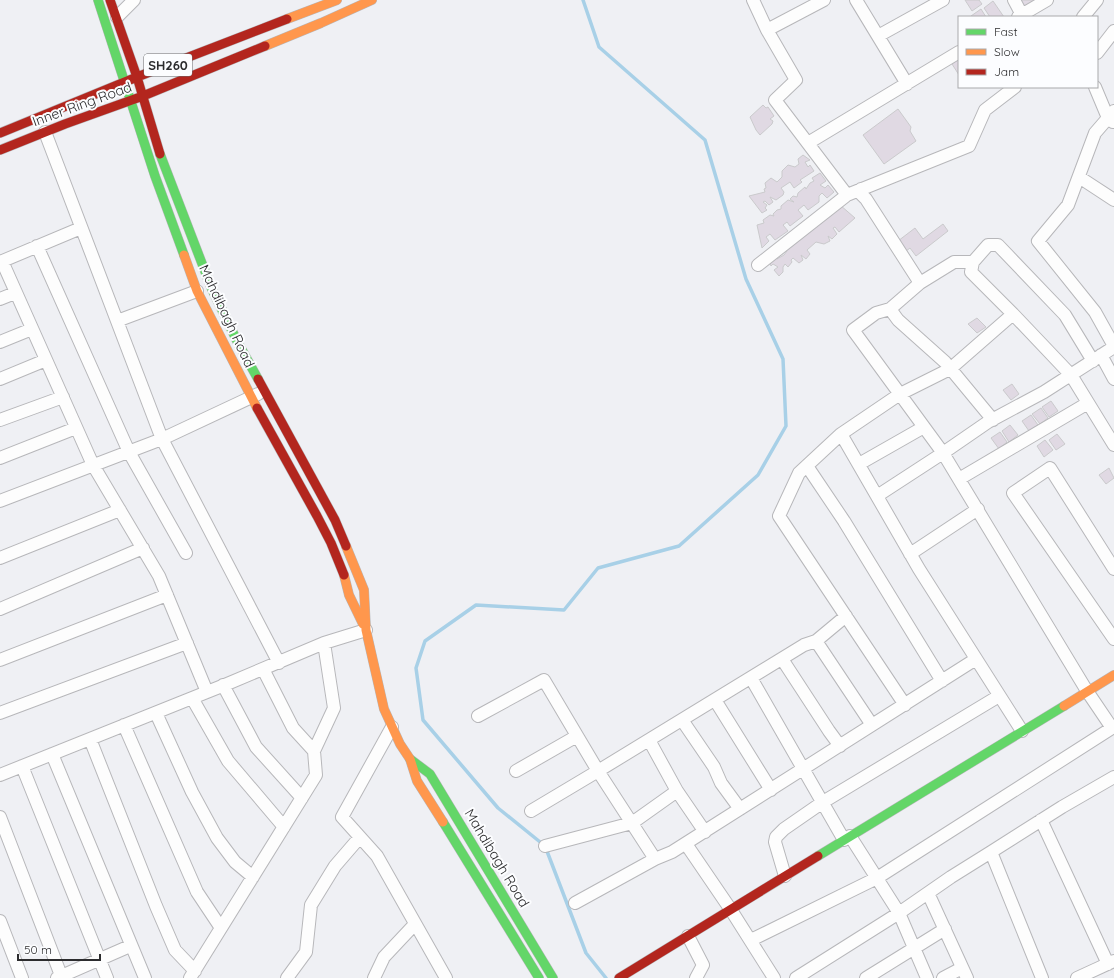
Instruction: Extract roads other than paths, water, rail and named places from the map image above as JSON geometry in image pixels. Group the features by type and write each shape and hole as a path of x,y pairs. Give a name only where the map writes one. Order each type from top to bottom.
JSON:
{"main road":[{"name":"Mahdibagh Road","path":"98,0 155,176 197,291 251,398 331,543 343,572 349,595 366,630"},
{"name":"Mahdibagh Road","path":"110,0 144,96 158,147 201,263 222,312 346,543 364,590 366,630 384,709 392,727 410,759 416,781 539,978"},
{"name":"Inner Ring Road","path":"0,133 137,77 337,0"},
{"name":"Inner Ring Road","path":"0,150 65,124 144,96 321,23 372,0"},
{"path":"619,978 1114,675"},
{"name":"Mahdibagh Road","path":"410,759 430,774 553,978"}],"street":[{"path":"117,17 134,0"},
{"path":"753,0 767,30 796,80 775,100 848,195"},
{"path":"767,30 824,0"},
{"path":"856,0 907,84"},
{"path":"878,36 943,0"},
{"path":"1014,0 1020,16 1047,0"},
{"path":"1084,16 1097,0"},
{"path":"1098,52 1114,31"},
{"path":"808,143 958,53"},
{"path":"758,265 848,195 969,146 985,110 1014,88"},
{"path":"877,496 992,420 1044,392 1114,347 1095,312 1038,241 1068,205 1095,133 1112,117 1096,88"},
{"path":"45,132 162,439 279,663"},
{"path":"1078,177 1114,200"},
{"path":"861,189 860,193 866,198 920,283"},
{"path":"81,228 1,262 93,465 160,576 207,692"},
{"path":"1114,379 1065,315 998,245 988,245 973,262 971,272 1071,375 1114,445"},
{"path":"37,246 129,452 186,553"},
{"path":"751,940 877,878 1113,727 1087,691 943,453 853,330 876,313 890,309 920,283 954,262 973,262"},
{"path":"117,321 197,291"},
{"path":"0,299 15,293"},
{"path":"890,309 898,320 945,362 992,420"},
{"path":"905,705 779,516 799,473 841,434 900,394 950,369 1013,314"},
{"path":"0,342 32,329"},
{"path":"0,379 46,360"},
{"path":"0,501 162,439 264,391"},
{"path":"0,420 63,397"},
{"path":"959,479 1088,403"},
{"path":"859,464 924,427"},
{"path":"0,458 76,428"},
{"path":"841,434 910,554 1022,731"},
{"path":"807,466 844,521 942,681"},
{"path":"1114,570 1050,468 1013,493 1114,639"},
{"path":"910,554 978,509"},
{"path":"0,558 120,510"},
{"path":"0,609 143,548"},
{"path":"0,660 167,595"},
{"path":"531,811 782,659 816,641 846,616"},
{"path":"0,775 223,686 324,643 366,630"},
{"path":"816,641 872,725"},
{"path":"0,713 187,643"},
{"path":"90,739 175,950 193,974 316,775 314,751 334,708 324,643"},
{"path":"782,659 840,746"},
{"path":"575,903 655,859 686,844 976,660"},
{"path":"263,669 293,728 314,751"},
{"path":"751,678 823,802 847,838 877,878 899,913 927,978"},
{"path":"478,716 544,680 598,771 655,859"},
{"path":"223,686 256,747 302,798"},
{"path":"785,876 775,842 776,837 784,829 823,802 1000,696"},
{"path":"192,698 228,760 284,827"},
{"path":"715,700 771,790"},
{"path":"156,713 192,792 217,838 235,862 253,877"},
{"path":"682,720 714,767 721,784 740,809"},
{"path":"124,725 197,892 221,928"},
{"path":"392,727 342,817 377,856 442,976"},
{"path":"516,771 577,736"},
{"path":"649,740 678,791 705,832"},
{"path":"52,754 144,978"},
{"path":"22,766 106,978"},
{"path":"796,978 1041,820 1114,777"},
{"path":"545,846 632,823 678,791"},
{"path":"0,817 60,977 130,946"},
{"path":"1041,820 1111,962 1077,978"},
{"path":"287,978 306,952 311,904 335,866 360,837"},
{"path":"686,844 751,940 774,978"},
{"path":"991,852 1042,978"},
{"path":"928,893 965,973 943,978"},
{"path":"0,921 22,978"},
{"path":"374,978 384,957 415,924"},
{"path":"866,978 945,929"},
{"path":"688,936 704,965 696,978"}],"waterway":[{"path":"583,0 599,47 705,140 746,279 783,359 786,426 758,475 679,546 598,568 564,610 476,605 425,641 416,668 423,720 498,808 545,846 586,953 606,978"}]}
